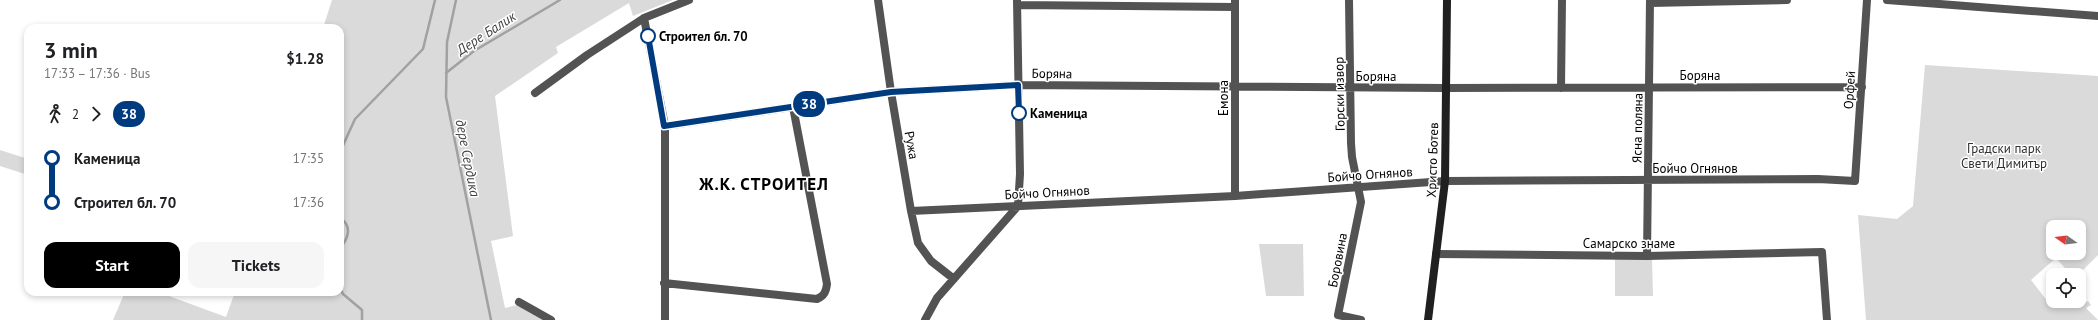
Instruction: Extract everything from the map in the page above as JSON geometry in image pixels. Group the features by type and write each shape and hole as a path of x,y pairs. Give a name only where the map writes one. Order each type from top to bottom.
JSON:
{"street":[{"path":"535,93 587,55 644,18 689,0"},
{"name":"Ружа","path":"878,0 891,92 911,211 918,243 931,261 954,279"},
{"name":"Горски извор","path":"1349,0 1352,158 1358,187"},
{"name":"Христо Ботев","path":"1428,320 1445,181 1447,0"},
{"path":"1561,88 1562,0"},
{"path":"1650,1 1786,0"},
{"name":"Орфей","path":"1855,181 1867,0"},
{"path":"1886,0 2098,16"},
{"name":"Ясна поляна","path":"1647,256 1650,1"},
{"path":"925,320 937,298 1018,206 1020,174 1017,3 1235,4"},
{"name":"Емона","path":"1235,4 1235,196"},
{"path":"644,18 664,126 665,320"},
{"name":"Боряна","path":"664,126 891,92 1018,85 1351,88 1862,87"},
{"path":"664,283 816,300 822,297 826,292 827,284 793,107"},
{"name":"Бойчо Огнянов","path":"911,211 1235,196 1445,181 1855,181"},
{"name":"Боровина","path":"1358,187 1361,202 1338,315 1361,320"},
{"name":"Самарско знаме","path":"1436,254 1647,256 1822,252 1827,320"},
{"path":"519,302 551,320"}],"green space":[{"path":"332,0 673,0 633,16 629,3 556,47 558,53 495,96 513,236 491,241 505,308 517,305 544,320 113,320 123,296 169,296 226,317 234,296 344,296 344,24 324,24"},
{"name":"Градски парк Свети Димитър","path":"1925,65 2098,76 2098,255 2085,268 2065,268 2058,260 2086,260 2086,220 2046,220 2046,260 2054,260 2031,280 2046,299 2046,308 2086,308 2098,320 1866,320 1858,215 1897,219 1913,206"},
{"path":"0,150 24,158 24,174 0,166"},
{"path":"1259,244 1303,244 1304,296 1266,296"},
{"path":"1615,258 1652,258 1653,296 1615,296"},
{"name":"Градски парк Свети Димитър","path":"2088,301 2091,305 2086,308 2086,302"}],"waterway":[{"path":"344,143 355,119 423,49 435,0"},
{"name":"дере Сердика","path":"456,0 447,42 446,97 491,320"},
{"name":"Дере Балик","path":"446,73 474,51 560,0"},
{"path":"344,221 348,229 347,237 344,242"},
{"path":"344,295 362,310 362,320"}],"bus line":[{"name":"38","path":"648,36 664,126 891,92 1018,85 1019,113"}],"place":[{"name":"Строител бл. 70","path":"648,36"},
{"name":"Каменица","path":"1019,113"}],"district":[{"name":"Ж.К. СТРОИТЕЛ","path":"764,184"}]}
